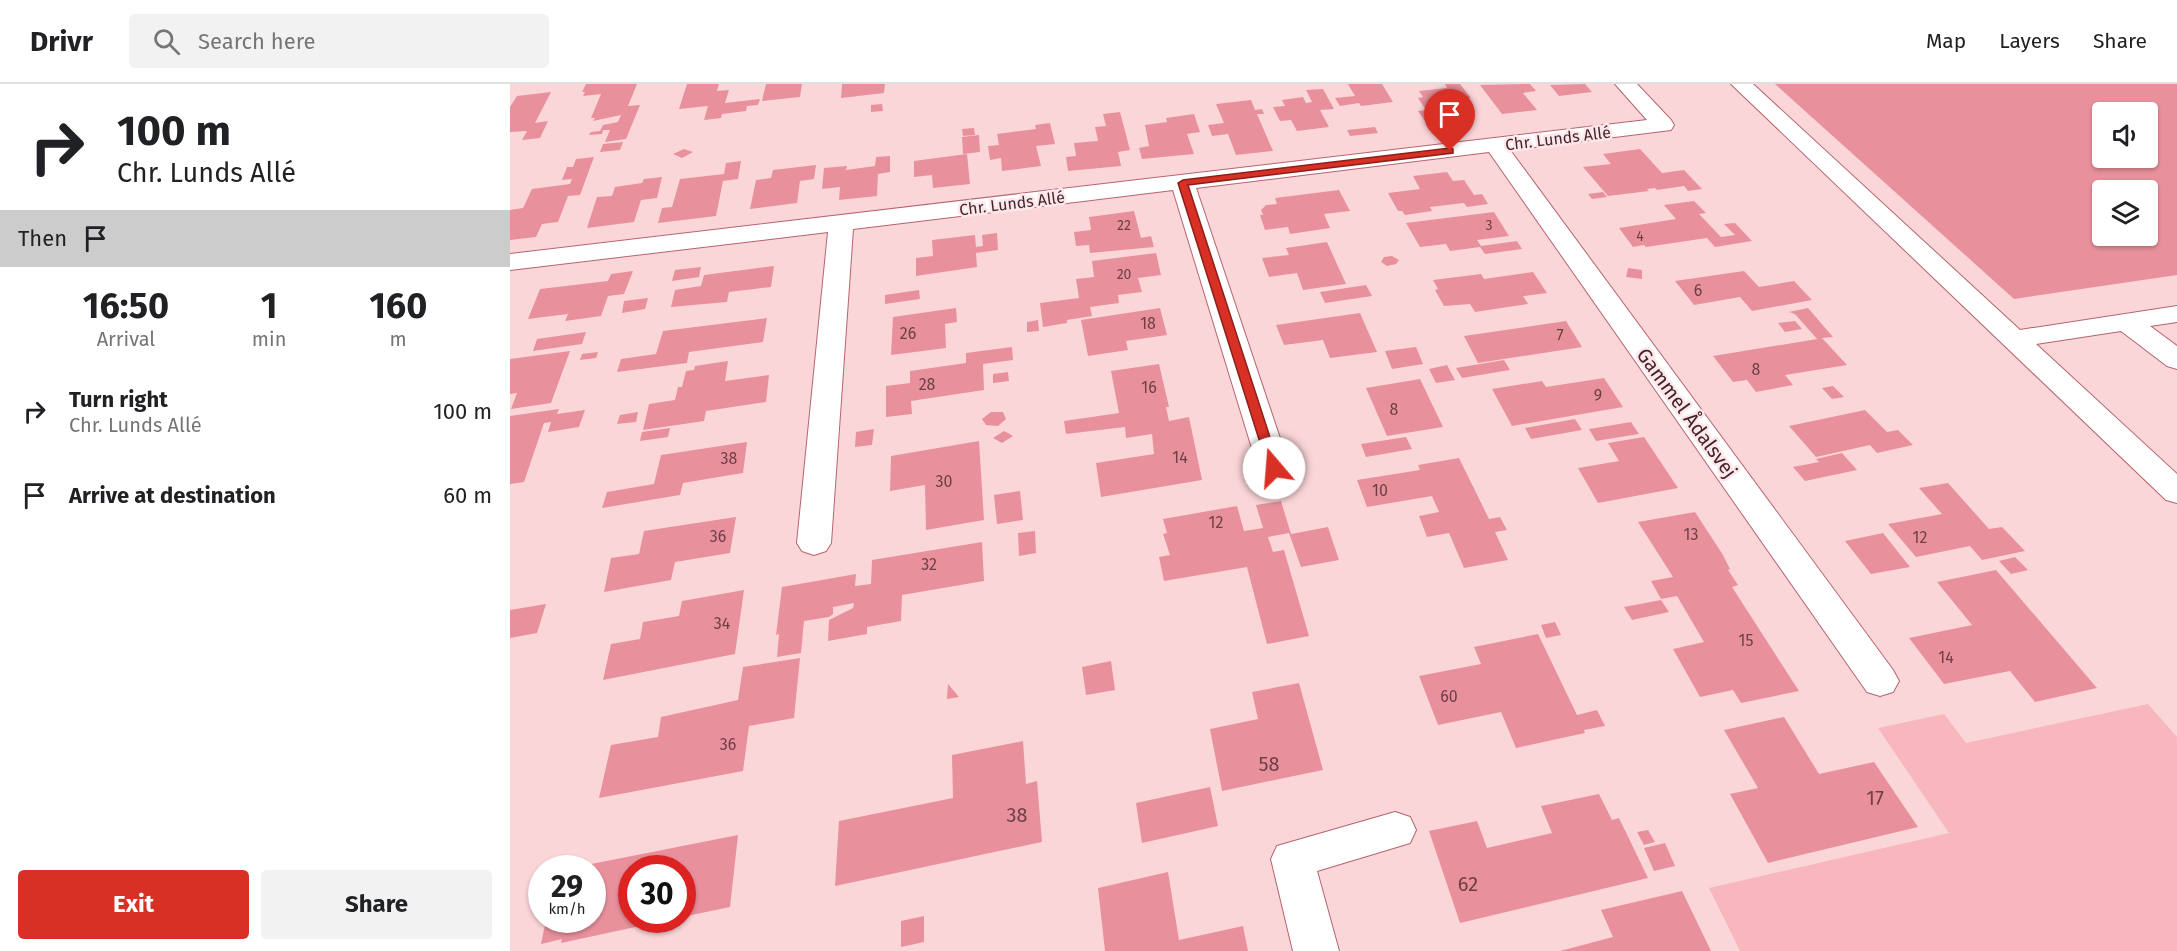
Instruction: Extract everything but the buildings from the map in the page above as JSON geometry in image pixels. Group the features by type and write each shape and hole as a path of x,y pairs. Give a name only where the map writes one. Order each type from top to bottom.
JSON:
{"street":[{"name":"Chr. Lunds Allé","path":"510,262 1663,125 1625,84"},
{"path":"1741,84 2177,492"},
{"name":"Gammel Ådalsvej","path":"1495,145 1880,681"},
{"path":"1183,183 1274,468"},
{"path":"814,543 841,224"},
{"path":"2014,339 2177,314"},
{"path":"2127,322 2177,360"},
{"path":"1316,951 1292,859 1395,830"}],"shaded area":[{"path":"2148,704 2177,737 2177,951 1740,951 1709,888 1949,833 1878,728 1944,714 1966,743"}],"route":[{"path":"1274,468 1183,183 1450,151"}]}
